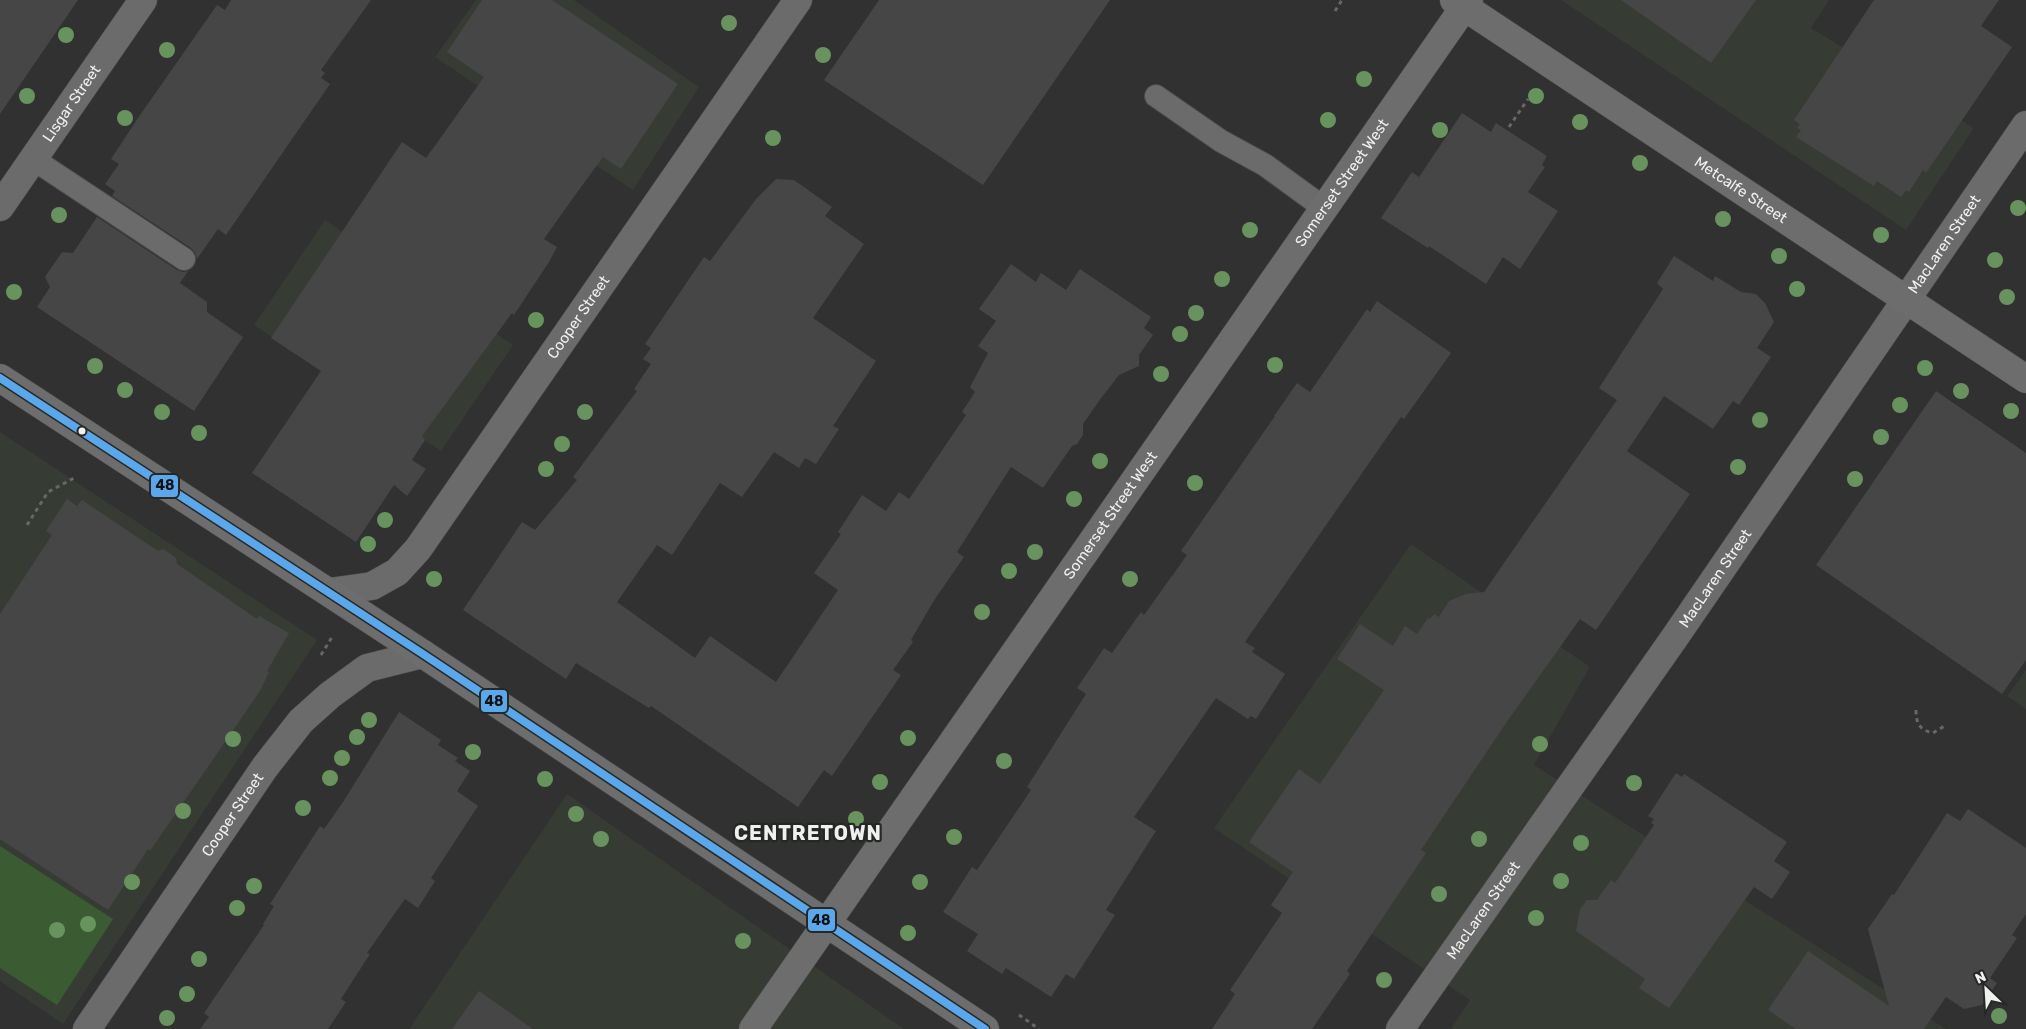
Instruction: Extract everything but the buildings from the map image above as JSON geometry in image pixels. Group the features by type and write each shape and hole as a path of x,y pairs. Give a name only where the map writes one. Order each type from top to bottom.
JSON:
{"main road":[{"name":"Somerset Street West","path":"753,1029 1324,208 1463,2"},
{"name":"Metcalfe Street","path":"1463,2 2026,379"},
{"path":"0,378 423,654 985,1029"}],"street":[{"name":"Lisgar Street","path":"0,207 143,0"},
{"name":"Cooper Street","path":"329,592 372,586 397,572 418,549 798,0"},
{"name":"MacLaren Street","path":"1400,1029 1685,622 2026,125"},
{"name":"Cooper Street","path":"87,1029 265,767 301,721 330,695 367,668 423,654"}],"lane":[{"path":"1156,96 1221,141 1265,164 1324,208"},
{"path":"33,159 184,259"}],"path":[{"path":"1335,11 1342,0"},
{"path":"1509,127 1528,99"},
{"path":"27,525 48,492 74,478"},
{"path":"1916,710 1916,721 1922,730 1934,734 1946,724"}],"shaded area":[{"path":"476,0 574,0 699,87 633,190 435,57"},
{"path":"1561,0 1829,0 1811,28 1974,128 1906,230"},
{"path":"325,220 513,345 441,451 254,325"},
{"path":"0,432 317,640 63,1024 0,981"},
{"path":"1411,544 1590,667 1534,765 1946,1029 1451,1029 1470,1000 1214,828"},
{"path":"2026,670 2026,709 2007,696"},
{"path":"567,794 904,1029 409,1029"}],"green space":[{"path":"0,846 113,919 57,1005 0,968"}],"transit line":[{"name":"48","path":"0,378 423,654 985,1029"}],"district":[{"name":"CENTRETOWN","path":"808,833"}]}
